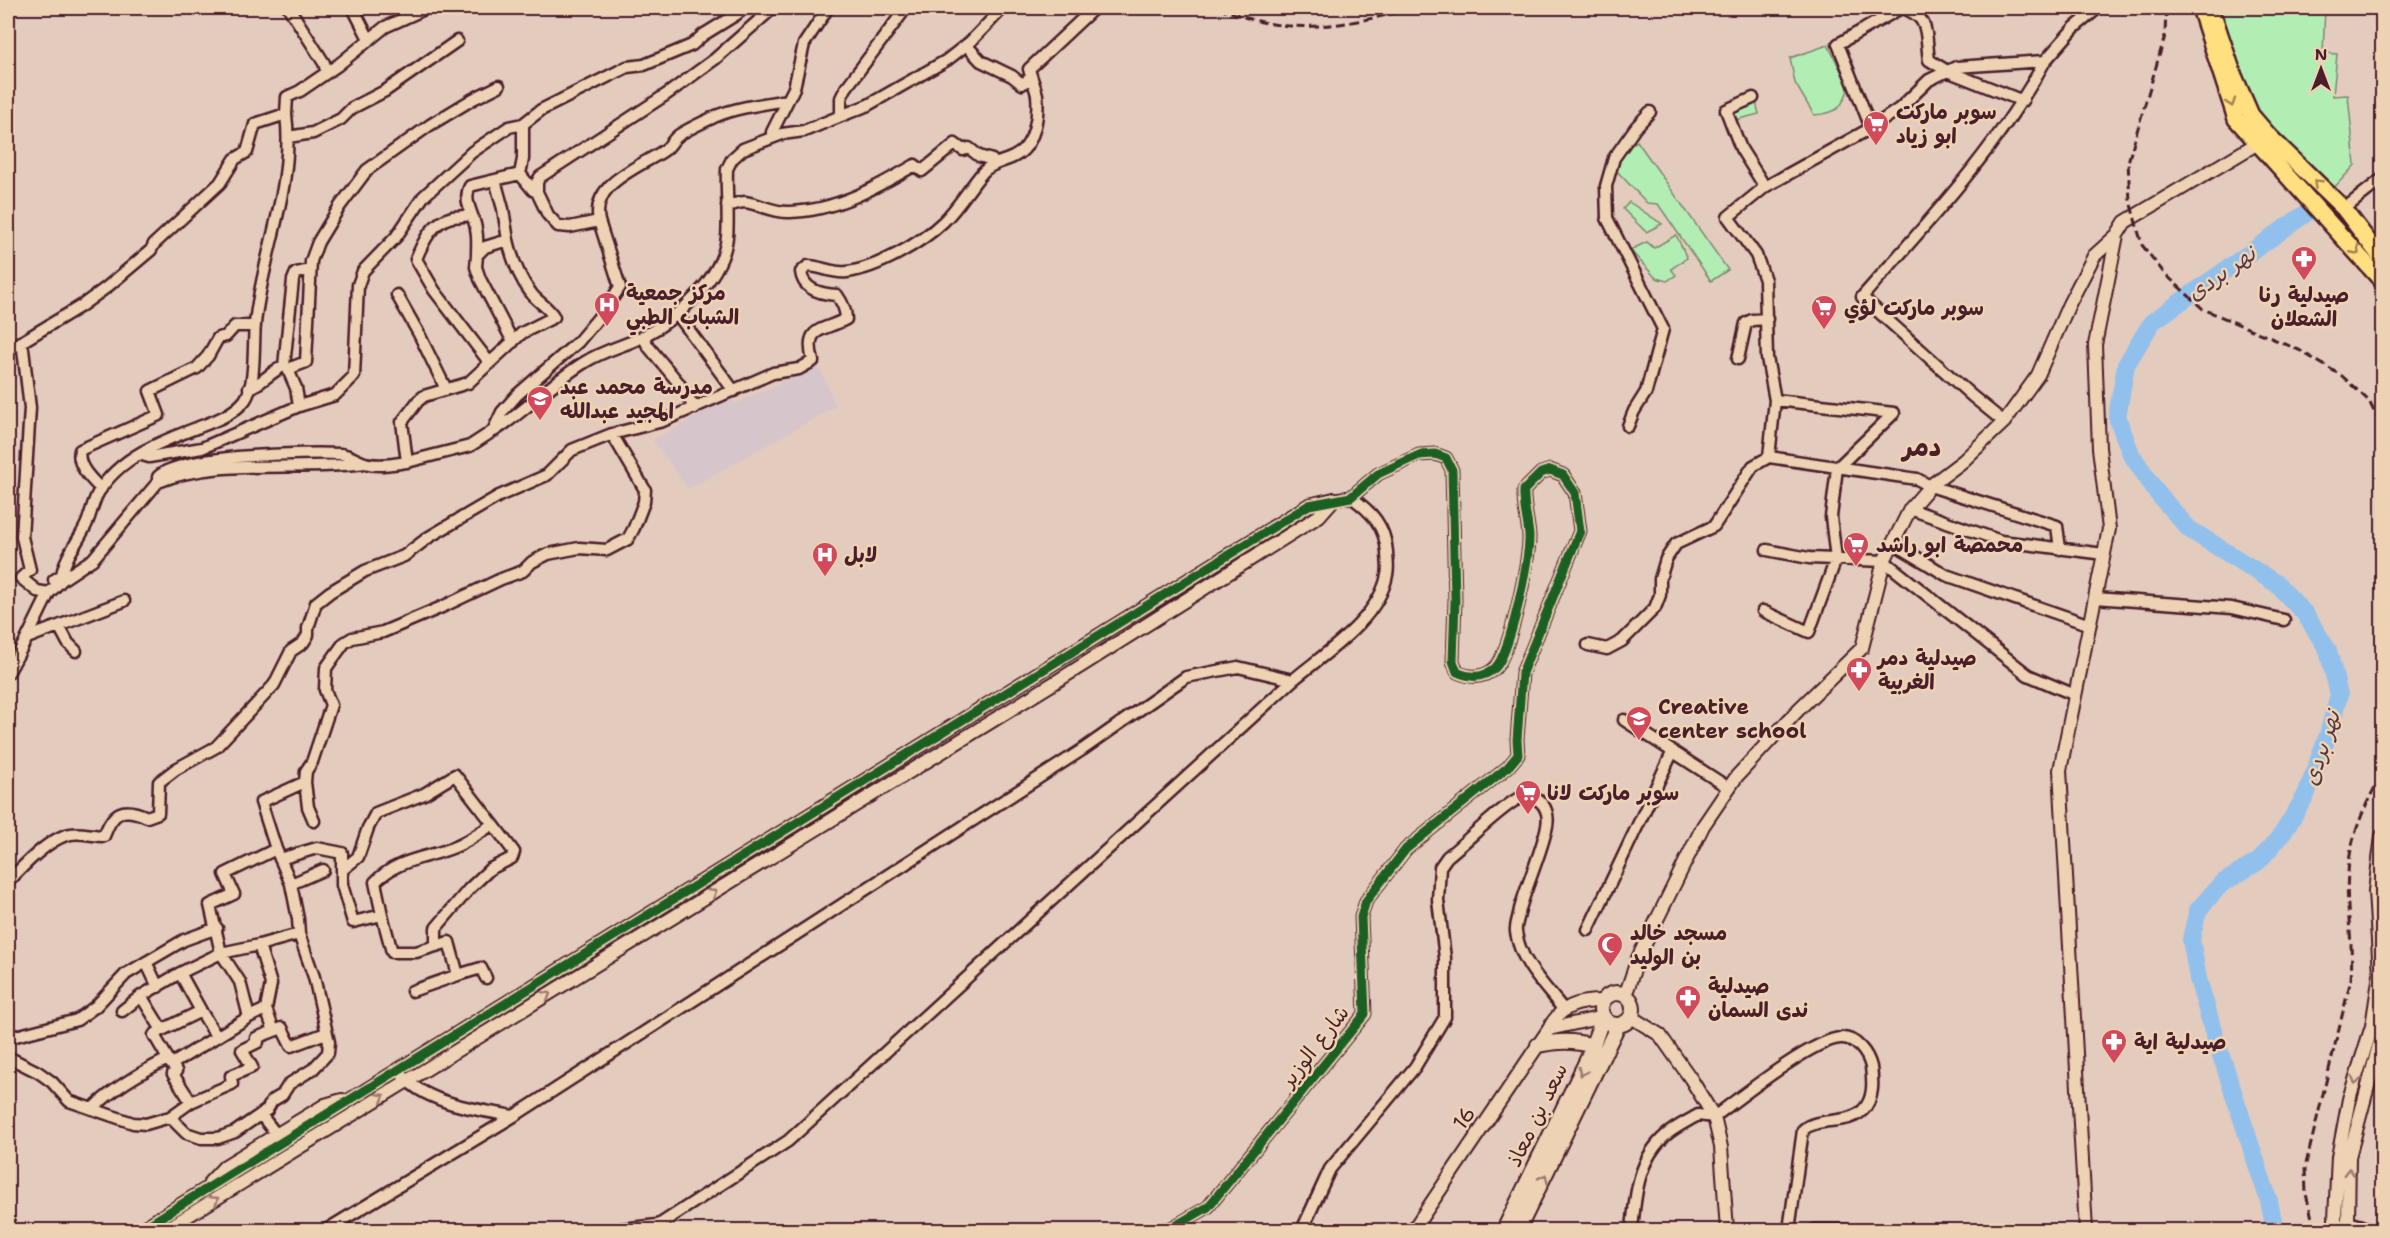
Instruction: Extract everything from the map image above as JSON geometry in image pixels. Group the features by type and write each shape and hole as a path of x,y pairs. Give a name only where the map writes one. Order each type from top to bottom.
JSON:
{"main road":[{"path":"2200,8 2236,119 2344,209 2382,259"},
{"path":"2210,8 2234,76 2263,140 2382,281"},
{"path":"1611,995 1625,996 1633,1008 1631,1017 1618,1025 1609,1023 1603,1017 1601,1009 1604,1001 1611,995"},
{"name":"سعد بن معاذ","path":"1504,1230 1593,1046 1603,1017"},
{"name":"سعد بن معاذ","path":"1518,1230 1618,1025"},
{"path":"1538,1045 1572,1041 1593,1046"}],"street":[{"path":"289,8 320,56 327,73"},
{"path":"353,8 369,39"},
{"path":"49,593 50,582 62,575 64,563 87,523 101,489 123,465 149,447 234,411 246,399 258,296 283,192 288,137 287,97 327,73 385,27 427,8"},
{"path":"139,454 150,458 202,447 299,406 335,395 354,376 358,285 363,271 396,237 423,197 472,152 509,127 523,124 541,110 627,67 644,65 692,45 744,8"},
{"path":"599,221 570,227 558,226 548,215 537,192 537,182 540,177 716,59 773,8"},
{"path":"773,136 772,132 794,88 804,44 828,8"},
{"path":"841,115 841,98 846,88 906,8"},
{"path":"8,673 49,593 63,579 93,559 158,482 158,477 163,471 260,455 339,454 353,456 365,463 407,462 470,446 510,421 572,370 598,354 643,336 676,314 716,272 727,238 727,169 732,159 743,148 773,136 804,131 868,105 947,60 966,45 1003,8"},
{"path":"8,882 38,853 58,839 72,833 104,836 108,823 115,815 122,812 133,811 147,817 158,813 159,782 176,769 216,747 274,685 291,651 303,643 308,635 316,603 330,592 365,571 404,556 429,537 499,496 547,475 572,450 612,434 663,421 774,373 809,365 813,361 811,336 816,330 846,319 842,302 837,295 822,294 805,283 801,272 815,266 823,271 847,272 895,255 943,222 984,172 994,164 1015,157 1028,145 1035,125 1037,106 1029,69 1094,8"},
{"path":"1870,128 1838,44 1902,8 1915,12 1924,20 1929,60 1947,71 2023,101"},
{"path":"2004,422 1971,396 1862,297 1953,194 2023,101 2045,61 2074,28 2098,8"},
{"path":"288,137 313,133 341,119 352,108 385,91 458,41"},
{"path":"966,45 981,61 1012,76 1022,84 1031,78"},
{"path":"1769,457 1775,400 1767,358 1765,280 1756,255 1728,217 1765,187 1870,128 1899,109 1929,80 1947,71 1956,67 2045,61"},
{"path":"249,388 259,384 272,371 306,362 309,270 318,242 340,206 367,170 437,121 499,86"},
{"path":"1753,98 1726,110 1741,149 1765,187"},
{"path":"493,431 502,412 517,395 578,342 604,311 620,287 599,221 597,207 599,199 625,173 668,148 676,136 717,116 752,106 788,100"},
{"path":"1628,426 1646,392 1663,329 1607,218 1605,186 1614,158 1650,112"},
{"path":"8,350 81,306 152,250 154,244 220,183 235,159 247,152 255,124 286,114"},
{"path":"520,174 523,159 523,124"},
{"path":"2086,1230 2060,770 2109,529 2099,448 2095,345 2117,235 2124,222 2263,140"},
{"path":"727,206 743,202 773,211 790,212 823,207 860,196 915,165 922,171 955,144 963,150 969,148 979,156 992,160 994,164"},
{"path":"520,174 537,192"},
{"path":"513,342 476,267 476,229 467,196 470,186 520,174"},
{"path":"2344,209 2382,178"},
{"path":"407,462 402,422 418,401 446,389 468,383 522,333 554,317 549,307 531,294 516,264 508,240 495,180"},
{"path":"471,214 450,218 438,224 424,239 416,259 434,290 489,362"},
{"path":"1625,996 1638,958 1703,826 1737,776 1799,709 1862,648 1884,561 1910,509 1930,486 1963,461 2004,422 2038,375 2069,304 2094,256 2117,235"},
{"path":"477,255 485,247 508,240"},
{"path":"299,406 296,388 286,369 293,280 296,273 309,270"},
{"path":"397,295 446,389"},
{"path":"676,314 734,391"},
{"path":"1737,359 1746,323 1750,320 1767,319"},
{"path":"101,489 83,468 78,457 80,450 159,415 150,391 197,368 218,338 226,336 235,326 255,326"},
{"path":"643,336 648,346 677,381 695,408"},
{"path":"21,342 30,408 22,521 22,545 30,570 21,578 37,591 49,593"},
{"path":"1763,611 1809,632 1836,559 1831,517 1837,468 1894,413 1775,400"},
{"path":"314,821 305,782 306,771 312,762 331,705 326,690 326,668 344,643 352,638 383,632 442,607 523,571 532,562 548,554 579,548 608,550 628,539 644,502 645,490 612,434"},
{"name":"شارع الوزير","path":"1168,1230 1208,1207 1365,1014 1361,917 1366,901 1406,849 1508,767 1518,755 1522,673 1580,531 1575,493 1563,475 1550,470 1541,473 1524,490 1523,504 1529,535 1528,557 1507,646 1494,669 1482,677 1466,676 1457,672 1453,661 1455,600 1452,470 1446,459 1435,454 1419,455 1378,474 1351,497"},
{"path":"1588,645 1607,649 1622,640 1652,613 1659,595 1660,579 1666,559 1676,544 1714,526 1753,466 1769,457 1917,479 1930,486 2057,526 2060,549"},
{"path":"140,1230 1309,505 1351,497 1366,507 1381,524 1386,542 1388,574 1380,598 1361,622 1293,680 788,1141 655,1228 613,1230"},
{"path":"165,1230 1071,672 1319,516 1334,499"},
{"path":"1910,509 2001,541 2104,554"},
{"path":"1893,543 1946,576 2090,625"},
{"path":"1767,550 1809,558 1884,561 2028,675 2075,694"},
{"path":"2095,598 2232,608 2284,620"},
{"path":"27,638 60,628 124,601"},
{"path":"60,628 68,643 76,651"},
{"path":"326,1230 344,1225 514,1116 1083,750 1186,677 1238,667 1293,680"},
{"path":"1624,720 1729,788"},
{"path":"1588,930 1673,752"},
{"path":"342,870 358,857 376,813 424,794 455,775 514,852 512,858 490,869 469,889 436,928 436,945"},
{"path":"170,1116 186,1133 201,1138 235,1132 261,1115 272,1101 282,1095 289,1084 313,1069 328,1053 329,1042 314,976 299,934 291,884 278,854 261,802 305,782"},
{"path":"1302,1230 1330,1169 1415,1067 1445,1017 1445,958 1438,900 1440,867 1447,857 1514,801 1529,796 1536,798 1544,806 1547,825 1527,883 1516,928 1518,942 1527,963 1563,1009 1582,1002 1604,1001"},
{"path":"458,975 449,942 416,952 392,952 375,882 385,872 414,858 456,847 493,824"},
{"path":"2369,1230 2362,1226 2346,1228 2335,1219 2338,1157 2349,1099 2372,1026 2380,974 2375,891 2382,836"},
{"path":"249,1017 240,982 221,953 210,905 234,894 225,874 278,854 317,848 342,852 342,885 353,922 382,915"},
{"path":"291,884 323,870"},
{"path":"8,1038 84,1016 126,974 184,940 217,928"},
{"path":"122,1011 141,996 180,973 221,953 299,934"},
{"path":"259,945 271,984 266,1010 274,1031"},
{"path":"146,962 158,987"},
{"path":"412,991 481,968 486,978"},
{"path":"180,973 216,1036"},
{"path":"141,996 162,1030"},
{"name":"16","path":"1413,1230 1550,1029 1554,1018 1563,1009"},
{"path":"92,1110 103,1098 124,1084 266,1010"},
{"path":"191,1102 173,1074 176,1071 153,1035 201,1011"},
{"path":"1550,1029 1603,1017"},
{"path":"1631,1017 1660,1035 1714,1117 1721,1147 1727,1230"},
{"path":"8,1057 52,1082 69,1101 133,1123 146,1124 170,1116 191,1102 232,1084 231,1076 252,1067 242,1050 258,1042 256,1038 282,1028 291,1046 326,1033"},
{"path":"2346,1228 2349,1157 2382,1034"},
{"path":"1632,1230 1635,1193 1647,1159 1666,1135 1698,1115 1714,1117 1821,1042 1842,1037 1857,1043 1870,1061 1873,1081 1870,1099 1862,1111 1850,1118 1809,1125 1803,1130 1789,1230"},
{"path":"399,1071 406,1081 456,1106 514,1116"},
{"path":"202,1192 225,1166 276,1134 326,1105 358,1096"},
{"path":"261,1115 276,1134"},
{"path":"1814,1230 1847,1230"}],"shaded area":[{"path":"818,365 836,406 688,489 653,440 731,398 735,404"}],"green space":[{"path":"2215,8 2325,8 2323,53 2337,54 2333,96 2348,95 2355,165 2331,191 2254,113"},
{"path":"1828,45 1849,87 1838,108 1828,113 1814,115 1795,83 1790,58"},
{"path":"1756,102 1759,114 1735,120 1734,111"},
{"path":"1637,141 1728,270 1711,281 1658,204 1647,203 1615,169 1624,151"},
{"path":"1629,202 1662,224 1646,232 1623,209"},
{"path":"1676,235 1687,258 1671,269 1676,275 1667,281 1656,278 1630,250 1647,242 1654,248"}],"waterway":[{"name":"نهر بردى","path":"2275,1230 2269,1201 2198,979 2191,939 2198,910 2221,884 2259,861 2283,833 2306,795 2328,735 2339,695 2328,650 2305,614 2277,584 2189,529 2158,494 2131,454 2117,417 2126,365 2152,322 2312,209"}],"railway":[{"path":"1218,8 1258,21 1297,26 1357,21 1415,8"},
{"path":"2166,8 2165,36 2128,162 2130,201 2142,245 2164,273 2203,309 2299,350 2342,376 2369,401 2382,428"},
{"path":"2315,1230 2306,1194 2305,1168 2351,979 2347,886 2349,859 2359,821 2382,774"}],"cycle path":[{"path":"140,1230 1309,505 1351,497 1378,474 1419,455 1435,454 1446,458 1452,470 1455,600 1453,661 1457,672 1462,674 1476,676 1490,672 1501,659 1507,645 1523,584 1529,536 1524,490 1541,473 1550,470 1563,475 1575,493 1580,531 1522,673 1518,755 1508,767 1406,849 1366,901 1361,917 1365,1014 1208,1207 1168,1230"}],"place":[{"name":"سوبر ماركت ابو زياد","path":"1876,147"},
{"name":"صيدلية رنا الشعلان","path":"2304,282"},
{"name":"مركز جمعية الشباب الطبي","path":"607,328"},
{"name":"سوبر ماركت لؤي","path":"1824,331"},
{"name":"مدرسة محمد عبد المجيد عبدالله","path":"540,422"},
{"name":"محمصة ابو راشد","path":"1856,568"},
{"name":"لابل","path":"825,578"},
{"name":"صيدلية دمر الغربية","path":"1859,693"},
{"name":"Creative center school","path":"1639,742"},
{"name":"سوبر ماركت لانا","path":"1528,816"},
{"name":"مسجد خالد بن الوليد","path":"1610,968"},
{"name":"صيدلية ندى السمان","path":"1688,1021"},
{"name":"صيدلية اية","path":"2114,1065"}],"district":[{"name":"دمر","path":"1922,447"}]}
